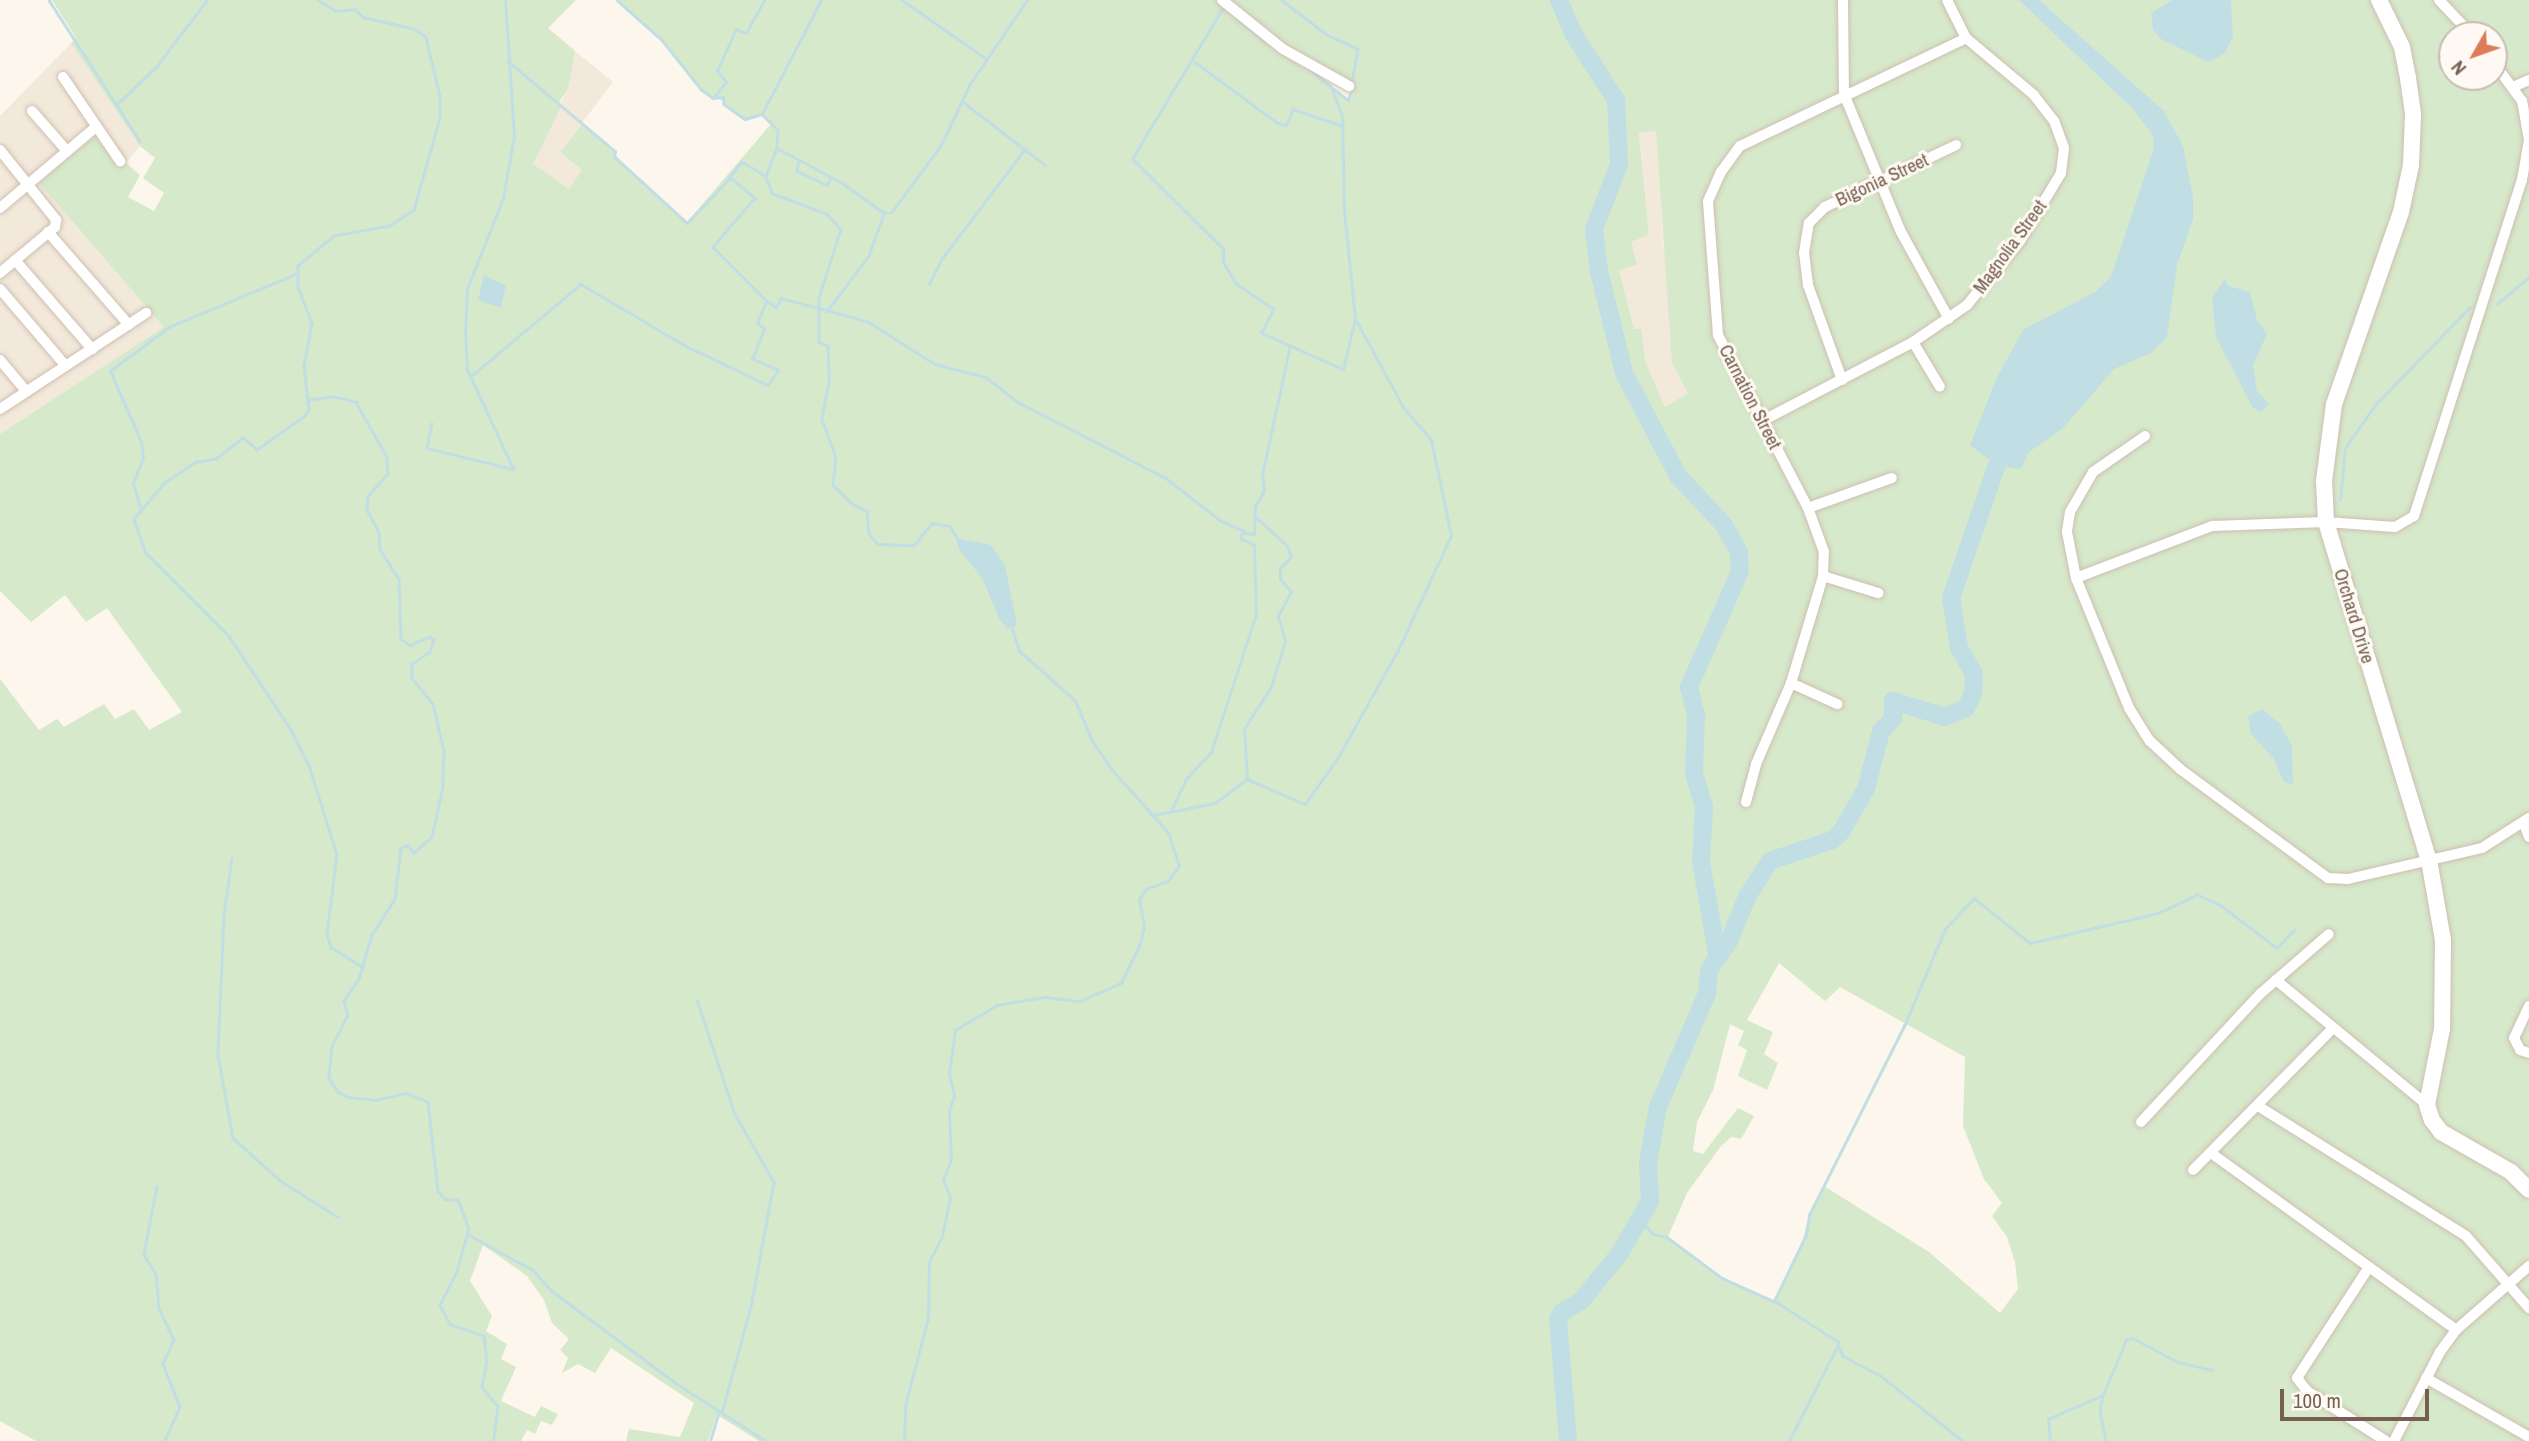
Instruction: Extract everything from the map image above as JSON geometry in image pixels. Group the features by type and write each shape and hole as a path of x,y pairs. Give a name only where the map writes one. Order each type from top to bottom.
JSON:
{"street":[{"path":"1222,0 1283,49 1349,86"},
{"path":"1843,0 1844,94 1883,181 1901,232 1949,319"},
{"name":"Magnolia Street","path":"1762,421 1913,342 1967,305 2020,241 2062,173 2064,148 2054,121 2034,95 1966,38 1947,0"},
{"name":"Orchard Drive","path":"2379,0 2402,47 2413,114 2411,165 2400,212 2334,404 2324,481 2326,522 2429,860 2443,940 2442,1030 2427,1105"},
{"path":"2439,0 2459,21"},
{"name":"Carnation Street","path":"1746,802 1756,764 1791,683 1823,576 1824,552 1808,508 1718,335 1709,201 1721,172 1740,146 1966,38"},
{"path":"63,77 120,161"},
{"path":"2077,578 2212,526 2326,522 2395,527 2414,516 2522,180 2529,140 2522,100 2508,80"},
{"path":"2513,87 2529,80"},
{"path":"32,111 67,151"},
{"path":"0,208 96,127"},
{"name":"Bigonia Street","path":"1842,380 1808,285 1804,253 1809,223 1825,207 1956,145"},
{"path":"0,150 56,218 48,232 0,273"},
{"path":"48,232 129,325"},
{"path":"15,260 92,349"},
{"path":"0,289 66,366"},
{"path":"0,409 146,313"},
{"path":"1913,342 1940,387"},
{"path":"0,360 26,391"},
{"path":"2145,436 2093,472 2079,492 2067,532 2077,578 2129,708 2150,741 2180,769 2328,878 2348,879 2482,848 2526,821 2529,837"},
{"path":"1808,508 1892,478"},
{"path":"1823,576 1878,593"},
{"path":"1791,683 1837,704"},
{"path":"2141,1122 2276,980 2329,934"},
{"path":"2276,980 2331,1030 2427,1105 2441,1132 2511,1172 2529,1190"},
{"path":"2529,1006 2514,1038 2520,1050 2529,1053"},
{"path":"2193,1170 2331,1030"},
{"path":"2258,1105 2466,1236 2529,1308"},
{"path":"2211,1153 2456,1330"},
{"path":"2395,1441 2426,1378 2456,1330 2529,1266"},
{"path":"2370,1267 2297,1378 2306,1391 2386,1441"},
{"path":"2426,1378 2529,1437"}],"shaded area":[{"path":"71,43 140,146 74,224 165,327 0,434 0,116"},
{"path":"575,51 613,82 560,152 583,170 569,189 532,164 568,88"},
{"path":"1657,131 1663,242 1689,393 1665,407 1646,363 1641,329 1634,329 1619,270 1637,265 1630,242 1649,235 1639,132"}],"green space":[{"path":"52,0 576,0 548,28 575,51 568,89 558,104 561,107 533,164 569,189 582,170 560,152 581,125 615,151 615,157 687,222 771,124 762,114 745,119 724,104 722,97 713,98 701,89 662,40 617,0 1218,0 1253,33 1348,99 1352,85 1289,49 1226,0 2529,0 2529,1441 759,1441 717,1415 708,1441 626,1441 629,1429 680,1437 694,1403 611,1348 595,1373 578,1364 562,1373 568,1358 560,1350 569,1339 552,1323 544,1300 527,1276 483,1245 470,1281 492,1316 486,1331 507,1344 501,1359 516,1367 501,1401 535,1417 541,1406 558,1414 552,1425 541,1421 535,1434 527,1430 521,1441 36,1441 0,1421 0,679 39,730 57,719 64,727 104,704 115,719 134,709 149,730 182,712 107,608 86,622 65,595 31,622 0,591 0,434 164,327 39,183 95,136 119,169 126,163 140,175 128,197 154,211 164,193 143,178 155,158 140,146 71,43 76,38","holes":["1656,131 1672,363 1688,393 1665,407 1646,363 1641,329 1634,329 1619,270 1637,265 1631,242 1649,235 1639,133","1779,963 1825,1001 1840,987 1965,1057 1963,1126 1984,1179 2002,1203 1992,1216 2007,1237 2015,1262 2018,1289 2000,1313 1929,1252 1824,1186 1809,1215 1800,1251 1774,1301 1723,1278 1668,1237 1687,1193 1721,1146 1731,1137 1741,1139 1754,1116 1738,1108 1703,1154 1693,1151 1697,1122 1713,1090 1730,1024 1744,1031 1738,1045 1747,1050 1738,1076 1767,1090 1778,1063 1764,1054 1773,1032 1747,1020"]}],"water":[{"path":"2019,0 2039,0 2164,111 2183,146 2193,197 2193,219 2177,265 2167,337 2151,353 2114,369 2063,428 2029,452 2021,469 1996,465 1970,445 1997,377 2023,330 2095,292 2111,277 2154,148 2153,135 2132,108"},
{"path":"2172,0 2231,0 2233,37 2224,54 2208,62 2161,39 2153,30 2151,13"},
{"path":"484,275 506,286 501,308 478,300"},
{"path":"2225,279 2228,286 2250,292 2257,320 2267,334 2253,365 2257,391 2269,403 2262,412 2253,408 2216,337 2212,297"},
{"path":"956,538 991,545 1005,566 1017,625 1007,628 1000,620 982,578 959,549"},
{"path":"2262,709 2280,724 2292,746 2293,784 2284,782 2273,758 2251,734 2248,716"}],"waterway":[{"path":"49,0 140,141"},
{"path":"117,104 156,67 207,0"},
{"path":"318,0 336,11 355,9 363,17 415,29 426,37 440,96 440,118 414,210 389,226 334,236 298,266 298,287 312,323 304,366 309,410 305,416 257,450 243,438 216,459 196,462 165,483 134,519 146,553 229,636 290,728 309,765 337,855 327,934 331,947 363,967"},
{"path":"432,423 427,448 513,469 467,370 465,334 467,289 503,198 514,136 505,0"},
{"path":"617,0 662,40 701,89 713,98 723,97 724,104 745,119 762,114 778,130 777,148 766,177 772,193 827,214 841,229 819,298 819,342 828,346 829,382 822,419 836,457 833,485 854,505 867,511 869,534 878,544 914,545 932,523 950,526 958,539"},
{"path":"713,98 726,82 717,71 736,29 746,33 764,0"},
{"path":"762,114 821,0"},
{"path":"902,0 987,59"},
{"path":"826,312 868,257 884,213 891,213 941,145 970,84 1027,0"},
{"path":"1282,0 1326,34 1358,49 1352,84"},
{"path":"1559,0 1574,35 1616,100 1619,164 1594,229 1599,271 1624,373 1678,476 1724,525 1739,552 1740,571 1689,687 1696,716 1694,774 1704,807 1701,862 1717,954"},
{"path":"1172,809 1186,779 1211,752 1256,614 1254,545 1241,539 1242,533 1254,534 1255,506 1264,491 1262,475 1290,346 1261,333 1273,309 1236,284 1223,262 1223,249 1132,159 1224,6"},
{"path":"1237,18 1264,40"},
{"path":"508,61 615,151 615,157 687,223 729,179"},
{"path":"1195,62 1276,122 1286,125 1293,109 1343,126"},
{"path":"1247,779 1305,804 1337,759 1398,650 1451,536 1431,440 1404,409 1355,319 1344,211 1342,116 1331,87 1305,67"},
{"path":"1334,89 1348,100 1351,90"},
{"path":"962,101 1045,165"},
{"path":"777,148 841,182 884,213"},
{"path":"929,284 943,257 1025,149"},
{"path":"766,177 742,162 730,177 755,198 713,247 767,301 776,307 781,298 867,321 935,364 986,377 1018,402 1166,478 1221,521 1244,531"},
{"path":"799,162 797,171 827,185 830,179"},
{"path":"141,510 133,483 143,458 141,442 110,371 169,327 296,274"},
{"path":"2497,304 2529,277"},
{"path":"470,377 581,284 684,345 768,385 778,370 752,359 764,329 757,323 766,302"},
{"path":"2340,500 2345,448 2375,405 2470,307"},
{"path":"1291,346 1343,369 1355,319"},
{"path":"308,400 332,396 356,402 387,457 388,474 368,496 367,510 379,533 380,549 399,579 401,639 410,645 429,637 434,639 430,652 412,664 412,678 433,704 444,751 443,787 432,837 414,853 408,846 401,848 395,899 372,935 359,979 344,1001 348,1015 332,1047 329,1077 338,1092 348,1097 375,1100 406,1093 428,1102 438,1191 445,1199 458,1200 469,1228 457,1272 440,1305 450,1324 484,1336 487,1361 482,1387 498,1406 494,1441"},
{"path":"1568,1441 1558,1320 1562,1312 1581,1301 1620,1253 1650,1201 1648,1162 1658,1107 1707,993 1709,970 1729,941 1747,897 1770,861 1832,840 1841,832 1866,789 1881,731 1893,719 1893,701 1945,717 1966,708 1973,693 1974,674 1959,648 1951,598 2004,444"},
{"path":"1154,815 1215,803 1247,779 1244,729 1271,687 1285,641 1278,616 1291,592 1280,579 1280,568 1291,557 1287,546 1255,517"},
{"path":"904,1441 905,1406 928,1318 929,1262 942,1236 950,1198 943,1180 951,1160 949,1111 954,1096 949,1074 955,1030 997,1005 1045,997 1080,1001 1121,983 1140,944 1144,927 1139,899 1146,889 1168,881 1179,866 1168,833 1112,770 1092,741 1075,701 1019,651 1011,626"},
{"path":"232,858 224,915 218,1055 233,1138 281,1181 338,1217"},
{"path":"2196,894 2222,906 2277,948 2294,930"},
{"path":"1789,1441 1839,1343 1774,1301 1806,1235 1809,1215 1904,1026 1945,929 1974,898 2030,943 2158,913 2194,896"},
{"path":"697,1000 735,1114 774,1182 751,1307 722,1413"},
{"path":"157,1186 144,1255 156,1274 159,1308 174,1340 163,1364 180,1407 165,1441"},
{"path":"1641,1220 1653,1234 1667,1237 1722,1278 1773,1301"},
{"path":"469,1235 533,1270 552,1291 677,1384 766,1441"},
{"path":"2050,1441 2048,1419 2103,1395 2126,1340 2133,1338 2178,1362 2212,1370"},
{"path":"1839,1347 1843,1356 1881,1376 1963,1441"},
{"path":"2103,1395 2100,1412 2106,1441"},
{"path":"710,1441 719,1412"}]}
